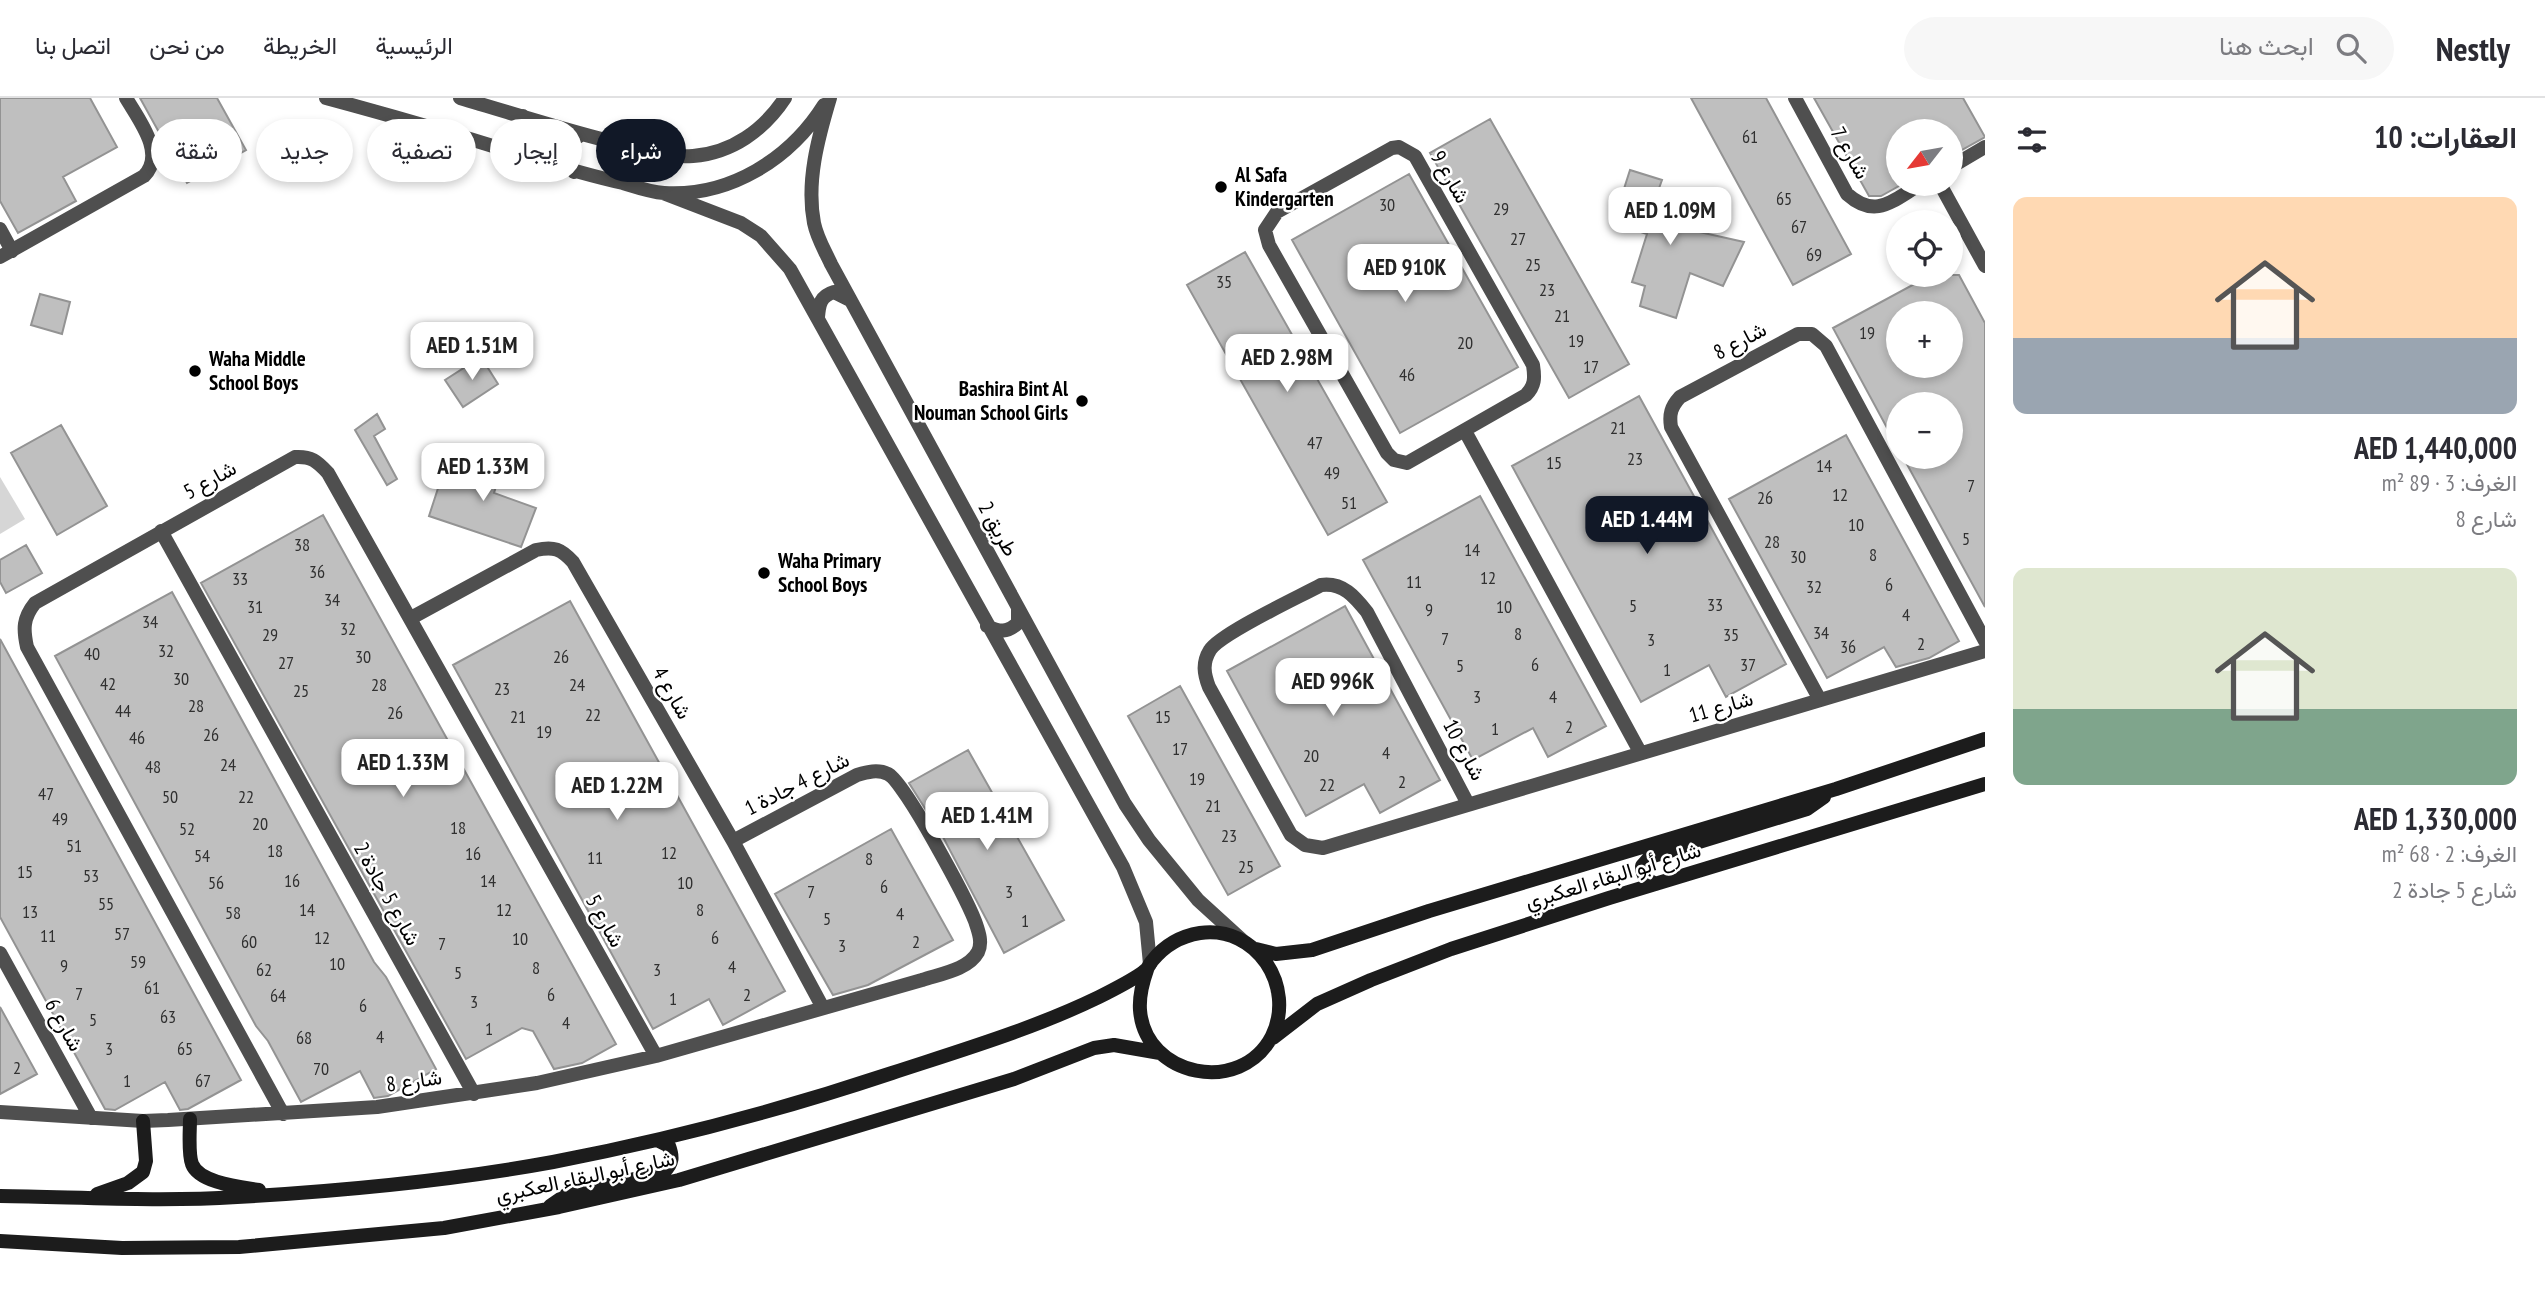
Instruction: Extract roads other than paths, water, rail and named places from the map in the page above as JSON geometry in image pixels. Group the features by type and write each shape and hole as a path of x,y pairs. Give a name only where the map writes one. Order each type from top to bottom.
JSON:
{"main road":[{"name":"شارع أبو البقاء العكبري","path":"1249,945 1276,954 1312,950 1429,911 1836,789 1985,739"},
{"name":"شارع أبو البقاء العكبري","path":"1269,1041 1317,1004 1451,949 1985,784"},
{"path":"1656,884 1646,879 1642,872 1644,862 1650,857 1807,809 1836,789"},
{"path":"1203,932 1224,933 1249,945 1269,964 1278,983 1278,1023 1269,1041 1257,1055 1242,1066 1224,1072 1205,1074 1186,1070 1160,1054 1147,1035 1140,1014 1140,992 1148,967 1164,948 1182,937 1203,932"},
{"name":"شارع أبو البقاء العكبري","path":"0,1196 186,1199 284,1194 449,1178 551,1162 657,1140 840,1090 1007,1035 1082,1005 1148,967"},
{"name":"شارع أبو البقاء العكبري","path":"0,1241 122,1248 239,1247 444,1228 679,1180 1014,1079 1094,1048 1114,1045 1160,1054"},
{"path":"190,1119 192,1164 201,1174 210,1180 284,1194"},
{"path":"89,1197 128,1183 143,1172 146,1161 143,1121"},
{"path":"546,1209 566,1195 664,1172 670,1166 673,1156 668,1146 657,1140"}],"street":[{"path":"0,229 6,254 144,176 151,169 153,159 145,131 126,98"},
{"name":"طريق 2","path":"326,98 490,146"},
{"path":"460,98 533,119"},
{"path":"582,134 667,156 714,153 743,141 763,125 785,98"},
{"name":"طريق 2","path":"663,193 697,191 724,185 765,167 793,145 829,98"},
{"name":"طريق 2","path":"829,98 814,161 813,209 819,239 1125,804 1149,840 1198,900 1249,945"},
{"name":"شارع 7","path":"1795,98 1847,194 1866,207 1884,205 1900,196"},
{"path":"1964,159 1985,147"},
{"name":"شارع 9","path":"1392,148 1405,148 1415,156 1533,365 1534,383 1526,396 1465,431 1407,463 1394,460 1387,453 1266,237 1265,230 1277,212 1392,148"},
{"name":"طريق 2","path":"582,174 663,193 741,223 761,236 790,269 1123,867 1146,922 1148,967"},
{"path":"1947,196 1985,266"},
{"path":"818,317 819,304 827,294 834,292 850,300"},
{"name":"شارع 8","path":"1820,700 1671,427 1670,415 1671,408 1680,397 1798,334 1805,332 1819,337 1825,346 1985,641"},
{"path":"1465,431 1640,752"},
{"name":"شارع 5","path":"283,1114 27,647 23,629 27,612 35,603 295,457 316,459 328,473 656,1056"},
{"name":"شارع 5 جادة 2","path":"161,531 474,1094"},
{"name":"شارع 4","path":"411,618 536,550 549,547 559,549 573,562 733,841 823,1008"},
{"name":"شارع 10","path":"1321,585 1335,585 1346,590 1367,612 1468,804 1323,849 1305,845 1291,835 1209,687 1205,670 1208,653 1223,638 1321,585"},
{"path":"987,626 1001,632 1013,628 1018,624 1018,609"},
{"name":"شارع 11","path":"1468,804 1985,651"},
{"name":"شارع 4 جادة 1","path":"733,841 857,775 870,771 887,773 904,791 965,898 980,940 977,953 971,961 964,966 922,980 823,1008"},
{"name":"شارع 6","path":"0,953 91,1118"},
{"name":"شارع 8","path":"0,1112 143,1121 377,1107 474,1094 588,1072 656,1056 823,1008"}],"place":[{"name":"Al Safa Kindergarten","path":"1221,187"},
{"name":"Waha Middle School Boys","path":"195,371"},
{"name":"Bashira Bint Al Nouman School Girls","path":"1082,401"},
{"name":"Waha Primary School Boys","path":"764,573"}]}
